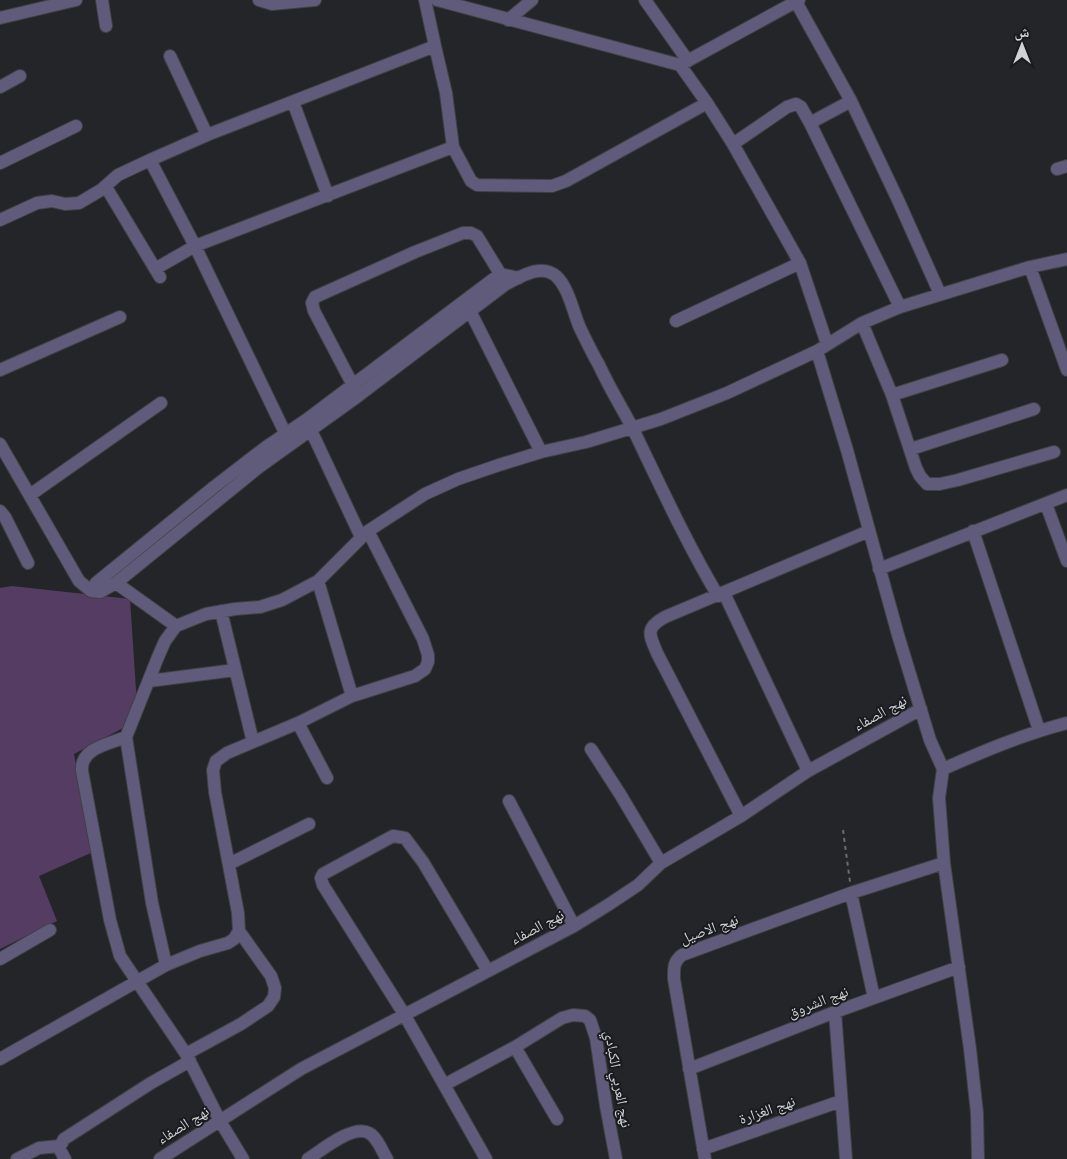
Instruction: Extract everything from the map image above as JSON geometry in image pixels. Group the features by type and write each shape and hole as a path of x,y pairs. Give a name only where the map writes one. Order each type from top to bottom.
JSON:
{"street":[{"path":"1,16 76,0"},
{"path":"102,0 106,26"},
{"path":"259,0 272,4 315,0"},
{"path":"425,0 446,93 453,147 471,181 477,185 552,186 566,181 708,103"},
{"path":"438,0 508,20 684,63 797,1 851,101 940,294"},
{"path":"508,20 532,0"},
{"path":"645,0 733,144 800,263 879,568 930,740 943,770 939,798 944,863 970,1049 977,1113 978,1159"},
{"path":"0,220 36,203 52,201 64,204 90,198 106,187 118,175 150,160 207,135 435,46"},
{"path":"170,56 207,135"},
{"path":"0,87 20,76"},
{"path":"810,123 851,101"},
{"path":"293,102 328,196"},
{"path":"733,144 792,104 799,105 810,123 900,307"},
{"path":"0,163 76,126"},
{"path":"106,187 157,273 195,246 453,147"},
{"path":"150,160 195,246 288,438"},
{"path":"356,391 314,311 312,303 315,297 415,252 467,233 477,236 503,279"},
{"path":"166,965 152,903 126,737 165,641 176,626 206,614 260,607 282,600 318,580 365,534 425,494 458,479 541,452 586,442 632,428 727,393 822,348 862,323 900,307 1030,267 1067,260"},
{"path":"676,321 800,263"},
{"path":"1030,267 1067,370"},
{"path":"91,591 102,579 214,487 309,425 425,344 503,279 519,278 537,271 548,272 556,276 564,288 603,375 632,428 683,533 721,594 808,771"},
{"path":"468,307 541,452"},
{"path":"0,370 120,317"},
{"path":"862,323 892,395 920,476 927,484 958,480 1054,452"},
{"path":"892,395 1002,360"},
{"path":"30,495 161,403"},
{"path":"911,449 1034,409"},
{"path":"0,1060 166,965 200,951 228,943 234,939 239,931 238,913 213,770 216,761 227,753 298,723 352,696 415,676 425,669 428,655 423,640 365,534 309,425"},
{"path":"1,449 30,495 72,572 85,587 91,591 100,592 116,583 288,438"},
{"path":"879,568 1067,495"},
{"path":"1046,504 1067,561"},
{"path":"0,511 6,517 28,563"},
{"path":"741,816 657,653 650,636 650,628 655,623 869,531"},
{"path":"973,531 1039,730"},
{"path":"318,580 352,696"},
{"path":"116,583 176,626"},
{"path":"221,612 253,742"},
{"path":"149,681 235,670"},
{"name":"نهج الصفاء","path":"160,1159 301,1069 574,926 630,890 661,863 741,816 808,771 921,709"},
{"path":"298,723 327,778"},
{"path":"943,770 991,748 1039,730 1067,723"},
{"path":"126,737 95,748 88,753 81,765 115,941 120,956 188,1057 220,1122 243,1159"},
{"path":"591,749 661,863"},
{"path":"509,801 574,926"},
{"path":"229,864 309,824"},
{"path":"486,1159 404,1014 324,884 322,874 393,836 405,838 410,842 488,971"},
{"name":"نهج الاصيل","path":"704,1154 674,979 674,965 678,958 851,894 944,863"},
{"path":"851,894 874,998"},
{"path":"0,960 50,930"},
{"path":"17,1159 39,1148 59,1146 64,1139 268,1006 274,997 275,988 256,952 239,931"},
{"name":"نهج الشروق","path":"689,1069 835,1012 958,967"},
{"path":"835,1012 846,1159"},
{"name":"نهج العربي الكبادي","path":"444,1085 515,1047 562,1018 573,1015 585,1016 590,1020 596,1038 616,1159"},
{"path":"515,1047 557,1119"},
{"name":"نهج الغزارة","path":"704,1154 841,1101"},
{"path":"308,1159 346,1135 359,1130 369,1133 374,1137 387,1159"},
{"path":"59,1146 65,1159"}],"path":[{"path":"843,830 851,894"}],"shaded area":[{"path":"12,586 130,599 138,720 74,754 93,852 39,876 57,921 0,949 0,588"}]}
